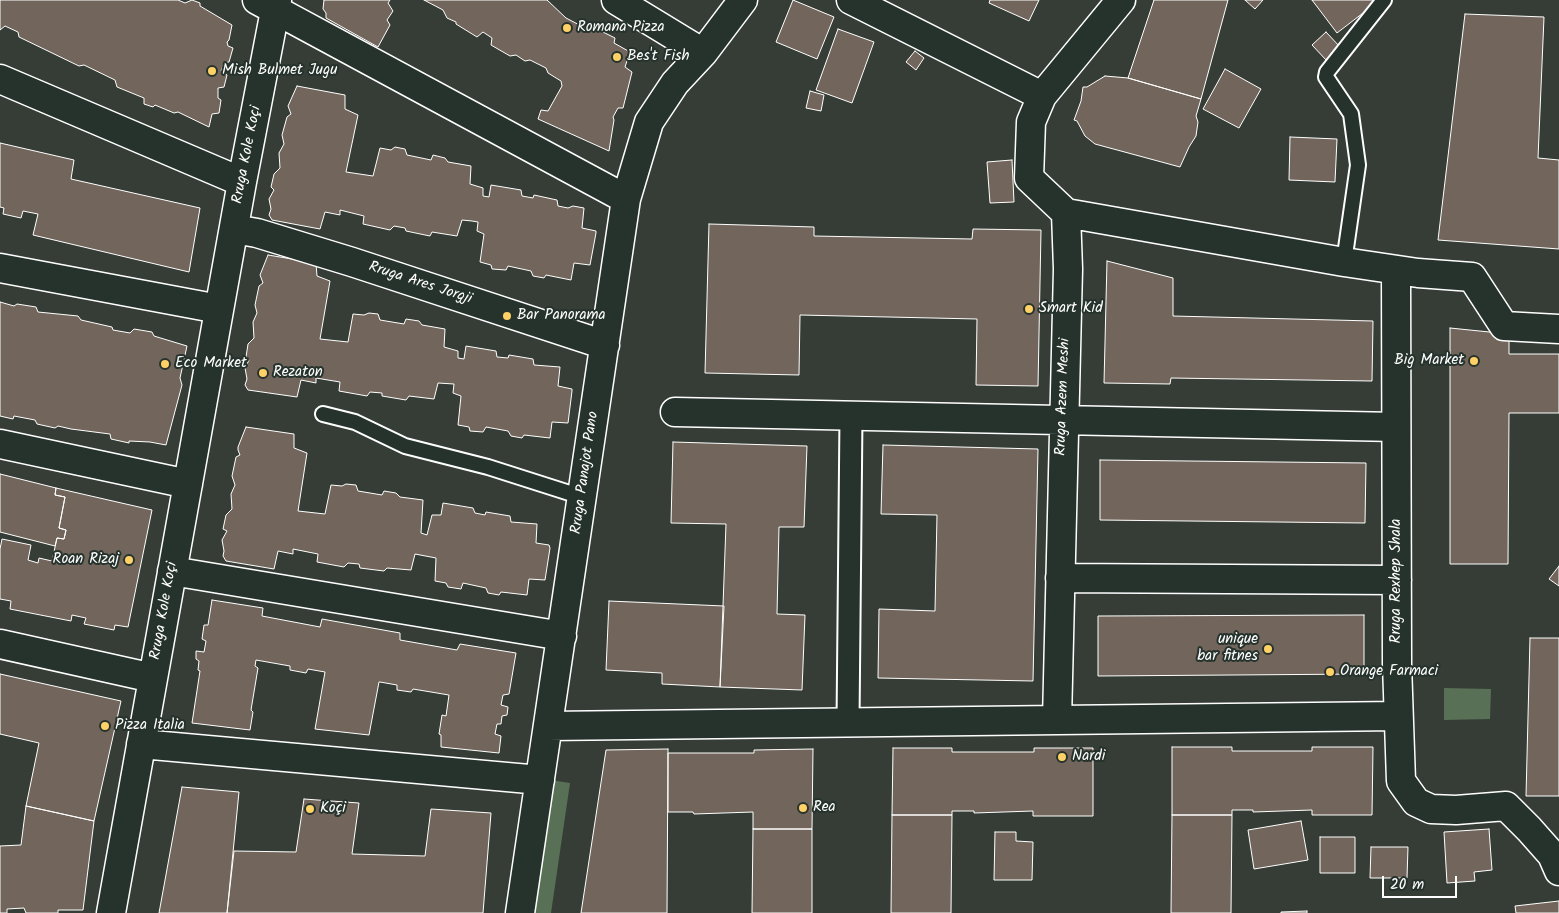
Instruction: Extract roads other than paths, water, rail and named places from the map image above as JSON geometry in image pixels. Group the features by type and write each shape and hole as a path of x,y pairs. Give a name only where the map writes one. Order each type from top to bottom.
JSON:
{"street":[{"path":"616,0 703,53"},
{"name":"Rruga Panajot Pano","path":"520,913 626,199 649,122 675,83 703,53 743,0"},
{"path":"851,0 1042,96"},
{"path":"1121,0 1042,96 1031,122 1029,178 1066,213 1344,262 1472,278 1504,326 1559,329"},
{"path":"270,3 626,199"},
{"name":"Rruga Kole Koçi","path":"111,913 234,230 270,3"},
{"path":"0,79 242,182"},
{"name":"Rruga Azem Meshi","path":"1057,720 1068,269 1066,213"},
{"name":"Rruga Ares Jorgji","path":"234,230 256,233 342,259 605,345"},
{"path":"0,268 219,309"},
{"name":"Rruga Rexhep Shala","path":"1396,270 1398,716 1401,781 1416,802 1431,809 1456,810 1506,806 1552,855 1559,871"},
{"path":"675,412 1396,427"},
{"path":"848,722 851,416"},
{"path":"0,444 188,484"},
{"path":"172,571 562,636"},
{"path":"1060,578 1397,580"},
{"path":"0,644 153,678"},
{"path":"548,726 1398,716"},
{"path":"141,744 540,780"}],"lane":[{"path":"1344,262 1358,165 1351,114 1326,77 1327,72 1384,0"},
{"path":"323,414 355,422 405,446 488,468 582,497"}],"place":[{"name":"Romana Pizza","path":"567,28"},
{"name":"Bes't Fish","path":"617,57"},
{"name":"Mish Bulmet Jugu","path":"212,71"},
{"name":"Smart Kid","path":"1029,309"},
{"name":"Bar Panorama","path":"507,316"},
{"name":"Big Market","path":"1474,361"},
{"name":"Eco Market","path":"165,364"},
{"name":"Rezaton","path":"263,373"},
{"name":"Roan Rizaj","path":"129,560"},
{"name":"unique bar fitnes","path":"1268,649"},
{"name":"Orange Farmaci","path":"1330,672"},
{"name":"Pizza Italia","path":"105,726"},
{"name":"Nardi","path":"1062,757"},
{"name":"Rea","path":"803,808"},
{"name":"Koçi","path":"310,809"}]}
